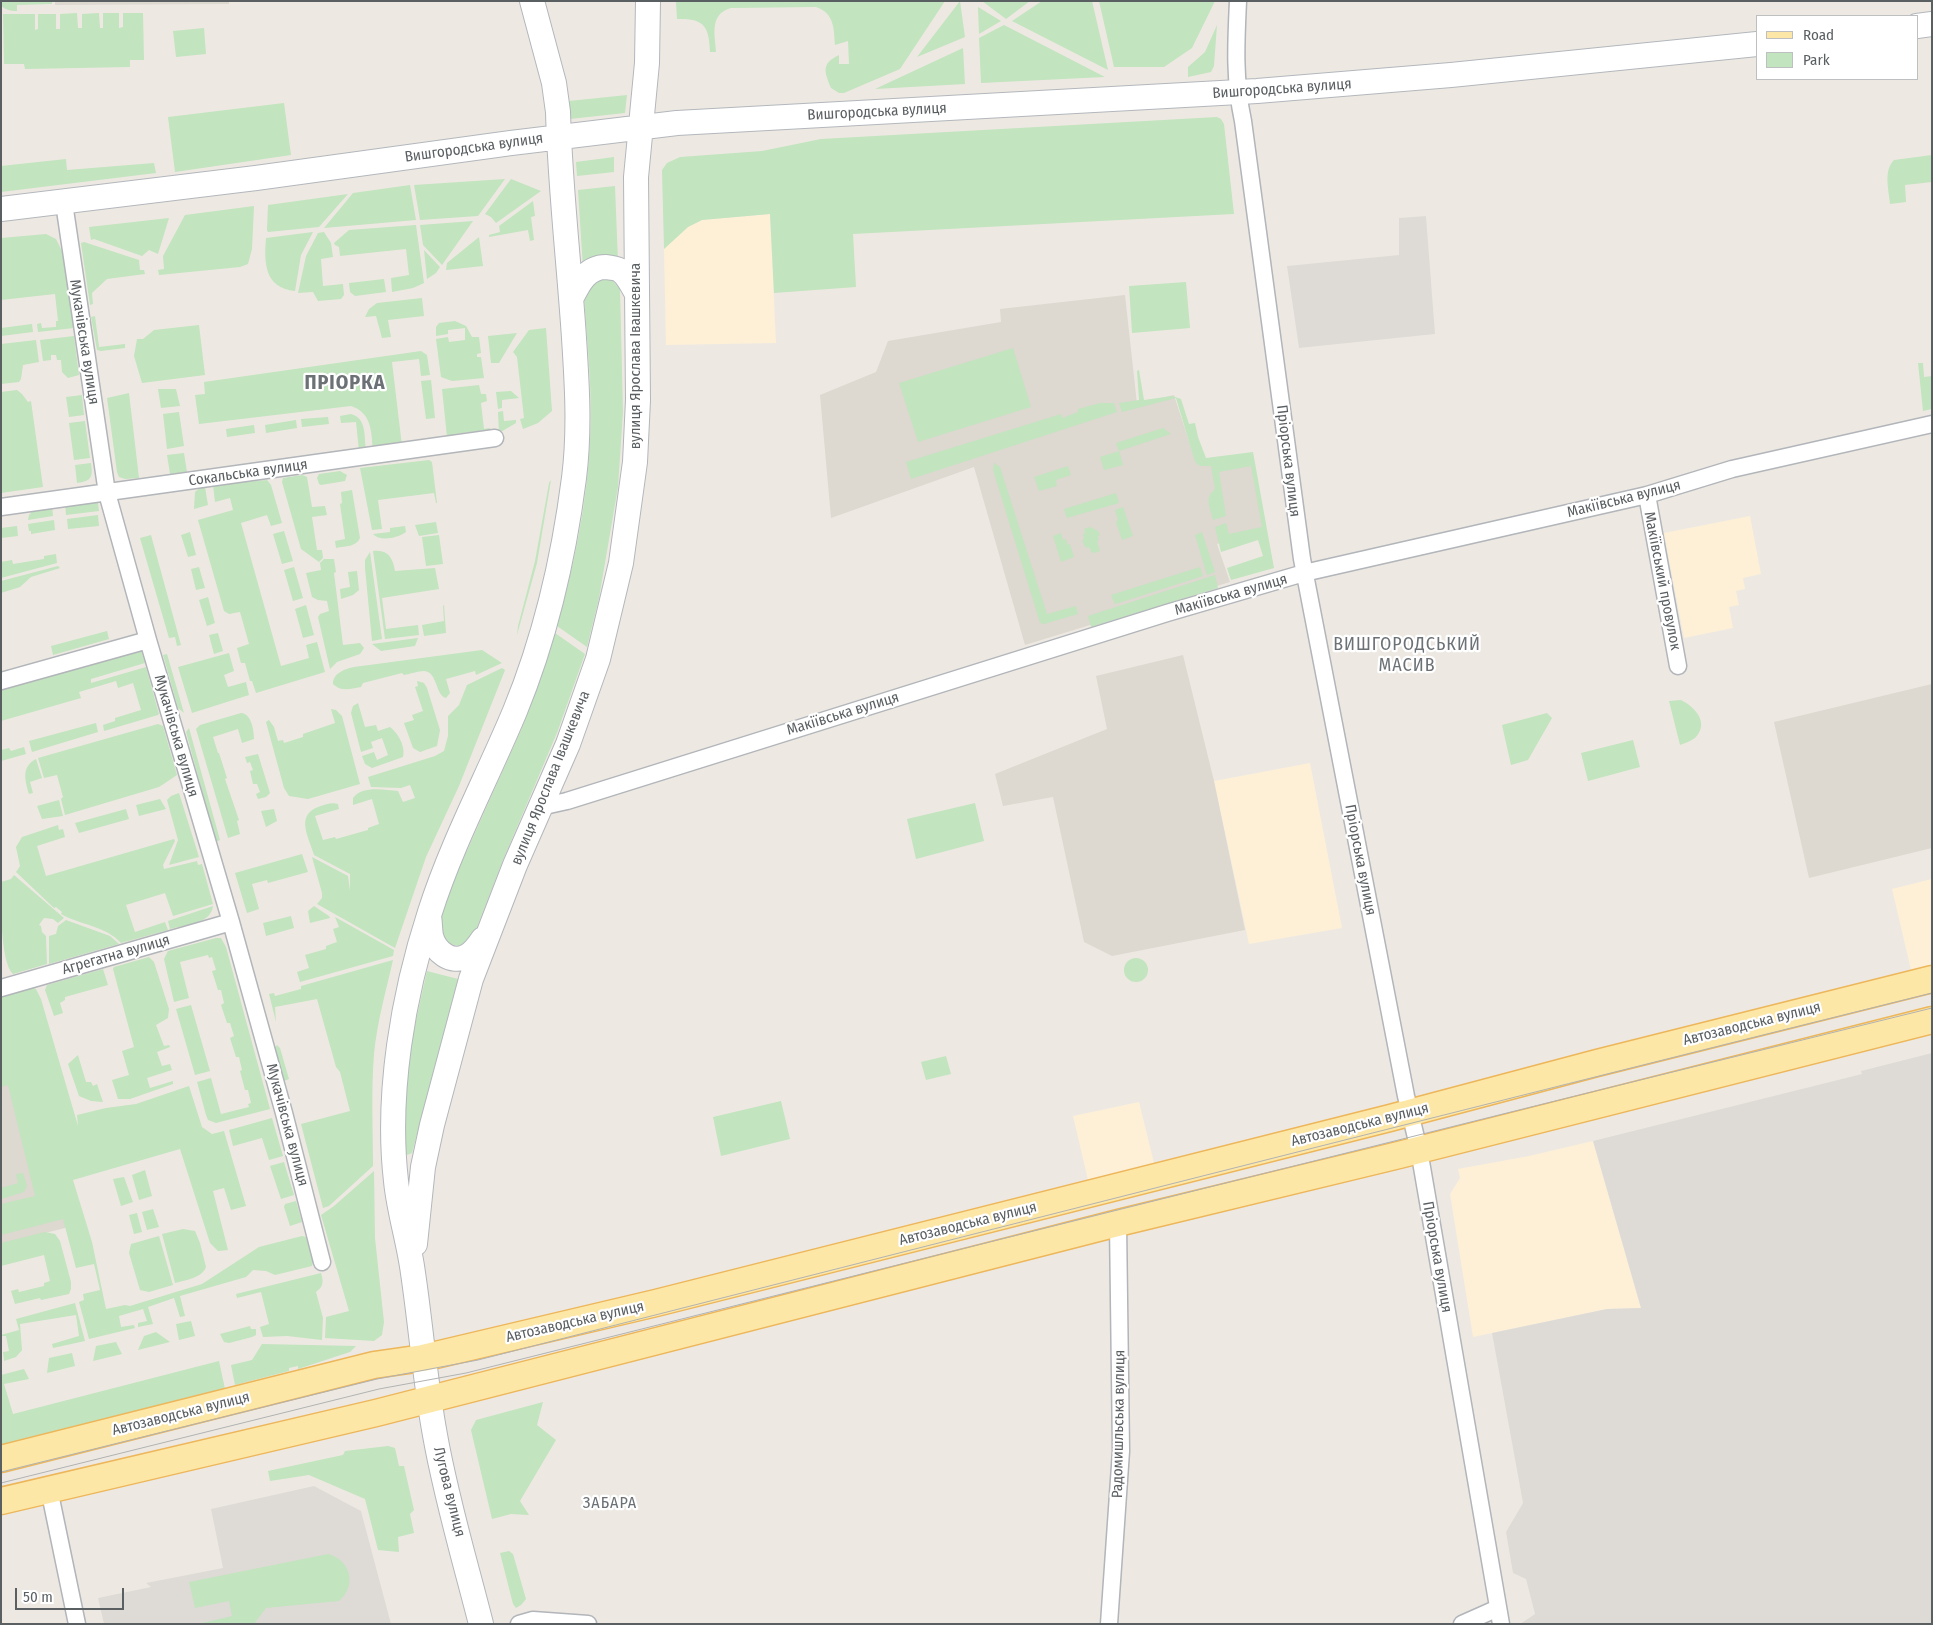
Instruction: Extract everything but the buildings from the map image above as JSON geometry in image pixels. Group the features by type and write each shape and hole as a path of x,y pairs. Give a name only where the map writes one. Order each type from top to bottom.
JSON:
{"main road":[{"name":"вулиця Ярослава Івашкевича","path":"423,1358 413,1270 396,1185 392,1140 394,1088 404,1019 429,914 454,847 516,709 544,624 569,516 578,439 577,371 554,83 532,1"},
{"name":"вулиця Ярослава Івашкевича","path":"413,1270 423,1167 432,1125 470,980 486,936 568,744 598,659 621,563 635,462 638,400 636,177 647,63 648,1"},
{"path":"1918,26 1932,24"},
{"name":"Вишгородська вулиця","path":"1,209 64,203 558,137 677,123 1237,92 1496,71 1756,44"},
{"path":"572,297 581,280 590,271 601,268 613,268 621,271 637,294"},
{"path":"429,914 431,936 443,955 459,959 469,956 486,936"},
{"name":"Автозаводська вулиця","path":"1,1459 374,1365 423,1358 656,1303 1932,979"},
{"path":"1,1501 376,1413 1118,1223 1419,1150 1932,1020"},
{"name":"Лугова вулиця","path":"423,1358 441,1462 482,1624"}],"street":[{"name":"Пріорська вулиця","path":"1238,1 1237,92 1244,130 1294,513 1304,573 1419,1150 1499,1616"},
{"name":"Мукачівська вулиця","path":"64,203 107,493 148,640 232,922 322,1262"},
{"name":"Макіївська вулиця","path":"540,808 1167,613 1304,573 1647,495 1732,469 1932,424"},
{"name":"Сокальська вулиця","path":"1,507 495,438"},
{"name":"Макіївський провулок","path":"1647,495 1678,666"},
{"path":"1,681 148,640"},
{"name":"Агрегатна вулиця","path":"1,988 232,922"},
{"name":"Радомишльська вулиця","path":"1109,1624 1121,1451 1118,1223"},
{"path":"49,1489 77,1624"},
{"path":"1462,1624 1499,1616"},
{"path":"519,1624 533,1620 588,1624"}],"shaded area":[{"path":"55,1 229,1 229,4 55,5"},
{"path":"770,214 776,343 666,345 664,249 688,227 702,220"},
{"path":"1426,216 1435,334 1299,348 1287,266 1399,255 1399,218"},
{"path":"1125,295 1137,404 1174,395 1196,463 1252,455 1265,531 1217,544 1230,582 1025,645 974,467 831,518 820,395 876,372 888,341 1001,322 1000,309"},
{"path":"1750,516 1761,574 1743,578 1745,589 1736,591 1739,605 1729,607 1733,628 1684,638 1664,533"},
{"path":"1183,655 1214,781 1245,930 1112,956 1084,942 1053,797 1003,806 995,774 1107,729 1096,676"},
{"path":"1932,684 1932,848 1809,878 1774,722"},
{"path":"1310,763 1342,928 1249,944 1214,781"},
{"path":"1932,879 1932,969 1912,974 1892,889"},
{"path":"1,1003 65,1152 73,1181 65,1228 1,1244"},
{"path":"1932,1053 1932,1624 1520,1624 1535,1614 1526,1579 1513,1573 1506,1532 1523,1503 1492,1333 1607,1309 1641,1308 1593,1141 1862,1074 1861,1071"},
{"path":"1139,1102 1154,1163 1088,1180 1073,1116"},
{"path":"1593,1141 1641,1308 1607,1309 1473,1337 1450,1194 1460,1178 1458,1169 1529,1156"},
{"path":"314,1486 361,1511 391,1624 104,1624 98,1598 151,1587 146,1583 223,1568 211,1509"}],"green space":[{"path":"1,1 52,1 52,4 17,5 17,11 15,11 1,6"},
{"path":"945,1 900,69 844,93 839,93 831,88 826,69 829,62 839,55 839,64 849,64 848,41 835,45 832,22 830,17 822,10 816,7 731,8 719,15 716,20 716,52 710,52 707,30 694,20 677,19 676,2"},
{"path":"960,1 965,37 917,57"},
{"path":"982,1 1030,1 1006,19"},
{"path":"1042,1 1092,1 1108,70 1012,21"},
{"path":"1099,1 1215,1 1192,48 1164,67 1114,67"},
{"path":"978,7 1001,21 979,34"},
{"path":"77,13 78,28 82,28 82,14 99,13 100,28 103,28 103,13 119,13 119,28 123,27 123,13 143,13 144,60 130,60 130,67 25,69 24,64 4,64 3,14 35,14 35,30 38,29 38,14 56,14 56,29 60,29 60,14"},
{"path":"1004,25 1105,77 981,83 979,38"},
{"path":"1217,25 1214,66 1211,72 1188,77 1188,67 1205,52"},
{"path":"204,28 206,54 176,57 173,31"},
{"path":"963,48 965,84 875,89"},
{"path":"627,95 625,113 570,119 569,101"},
{"path":"284,103 291,155 175,172 168,117"},
{"path":"1217,117 1224,124 1234,214 853,234 856,287 774,293 770,214 702,220 688,227 664,249 662,170 667,163 680,157 762,151 821,139"},
{"path":"1932,155 1932,182 1905,185 1906,202 1890,204 1888,175 1894,160"},
{"path":"614,157 614,172 577,176 576,162"},
{"path":"66,159 67,170 154,163 156,173 1,192 1,166"},
{"path":"505,179 478,216 420,220 414,185"},
{"path":"511,179 541,191 496,223 485,214"},
{"path":"410,185 416,220 324,228 353,193"},
{"path":"615,186 618,262 583,268 578,190"},
{"path":"348,194 319,227 268,232 267,230 268,205"},
{"path":"533,201 535,216 531,217 534,240 530,241 528,230 489,237 489,235 500,232 499,226"},
{"path":"254,206 252,249 248,264 240,267 159,275 158,270 164,269 163,256 185,215"},
{"path":"169,218 158,254 149,250 142,256 94,239 91,240 89,227"},
{"path":"473,221 442,265 423,245 420,225"},
{"path":"416,225 424,283 413,288 392,292 391,278 409,275 406,249 340,256 339,247 334,243 349,230"},
{"path":"313,232 301,255 295,291 277,285 268,272 266,265 266,238"},
{"path":"324,232 331,243 333,257 321,259 323,286 343,284 344,295 341,299 318,301 313,292 298,293 306,256 318,233"},
{"path":"46,234 56,239 63,253 74,328 38,332 37,324 41,323 42,328 56,327 56,321 58,321 55,294 1,300 1,238"},
{"path":"479,237 483,266 446,270 447,263"},
{"path":"84,242 139,260 140,270 144,270 145,274 107,279 92,293 93,304 90,305 81,243"},
{"path":"424,250 440,267 436,273 427,279"},
{"path":"384,279 386,292 355,296 350,292 349,283"},
{"path":"602,279 611,279 620,289 623,412 618,487 599,598 587,647 557,626 579,535 588,465 591,405 584,296 592,283"},
{"path":"1186,282 1190,328 1132,333 1129,286"},
{"path":"422,298 424,316 388,320 391,337 382,338 376,316 365,317 369,309 377,303"},
{"path":"95,316 99,347 125,344 125,348 97,350 91,317"},
{"path":"455,321 466,326 472,337 479,337 481,353 477,354 477,357 481,357 484,378 452,381 441,377 436,339 448,337 449,342 465,340 465,328 448,330 448,334 436,336 436,327 439,323"},
{"path":"32,324 33,332 1,336 1,328"},
{"path":"199,325 205,375 142,383 134,356 137,339 143,339 154,330"},
{"path":"546,328 552,411 538,423 523,429 520,419 524,418 517,357 513,352 529,330"},
{"path":"517,333 499,363 491,363 488,336"},
{"path":"74,336 79,375 68,378 62,372 61,360 57,360 56,355 51,355 51,360 43,361 40,340"},
{"path":"36,340 39,362 23,365 19,382 1,384 1,344"},
{"path":"1013,348 1031,407 918,442 899,383"},
{"path":"421,351 427,355 430,375 421,376 419,359 392,362 402,446 373,450 371,430 367,418 358,409 351,406 199,424 195,395 205,394 204,382"},
{"path":"1918,363 1923,363 1924,377 1932,376 1932,409 1923,411"},
{"path":"1139,370 1144,400 1172,396 1181,399 1189,424 1195,423 1206,458 1253,452 1274,568 1231,580 1227,568 1263,556 1258,540 1221,552 1215,527 1226,523 1229,534 1262,527 1251,466 1219,472 1226,516 1213,520 1209,503 1210,496 1215,489 1211,466 1200,466 1195,462 1176,398 1122,412 1119,403 1139,400 1137,371"},
{"path":"431,380 435,418 426,419 421,381"},
{"path":"479,385 481,394 486,394 487,401 481,403 484,429 490,428 491,433 487,440 485,430 455,434 456,443 447,437 442,389"},
{"path":"158,389 176,389 180,406 161,408"},
{"path":"17,390 28,402 31,401 43,487 1,493 1,392"},
{"path":"511,391 519,398 502,400 502,408 498,409 496,392"},
{"path":"129,393 139,478 125,479 119,477 117,472 107,398"},
{"path":"82,395 84,415 69,417 66,397"},
{"path":"1100,403 1114,403 1117,412 911,479 906,462 1061,414 1062,418 1078,412 1078,409"},
{"path":"503,411 504,421 516,420 516,423 499,433 498,412"},
{"path":"179,412 184,446 167,449 163,414"},
{"path":"351,414 360,419 365,434 366,450 359,451 356,422 341,423 340,416"},
{"path":"328,417 329,424 302,427 301,419"},
{"path":"296,420 297,428 266,433 265,425"},
{"path":"85,421 90,458 74,460 69,423"},
{"path":"254,425 255,433 227,437 226,429"},
{"path":"1163,428 1171,434 1119,451 1116,443"},
{"path":"1119,451 1123,465 1104,470 1100,457"},
{"path":"184,453 187,472 170,474 167,455"},
{"path":"429,460 432,462 437,503 434,493 378,500 382,529 372,530 360,468"},
{"path":"91,463 92,472 90,478 77,483 75,465"},
{"path":"994,463 1000,467 1047,614 1076,606 1078,614 1044,624 1040,623 993,470"},
{"path":"1068,466 1071,475 1056,480 1057,486 1039,491 1034,477"},
{"path":"340,471 347,475 345,481 319,484 317,478 319,474"},
{"path":"302,475 307,477 312,507 325,506 327,515 312,517 317,550 322,550 323,558 319,562 301,549 282,482 283,478"},
{"path":"267,480 271,485 282,523 271,526 267,515 241,523 281,666 309,658 306,645 317,642 325,672 256,693 252,681 250,681 245,663 241,663 237,648 249,644 240,612 229,614 224,611 198,520 233,510 230,498 215,502 213,485"},
{"path":"551,480 537,563 517,635 535,561"},
{"path":"201,487 205,487 208,505 194,509 195,492"},
{"path":"352,490 360,538 353,545 336,548 335,541 345,539 340,504 342,503 341,492"},
{"path":"1116,493 1119,503 1067,518 1064,509"},
{"path":"92,498 98,503 99,511 66,515 65,502"},
{"path":"52,505 53,516 28,520 29,515 36,507"},
{"path":"1123,507 1133,536 1122,540 1116,522 1118,520 1115,510"},
{"path":"98,515 99,526 68,529 67,519"},
{"path":"54,520 55,530 31,534 31,531 29,531 28,524"},
{"path":"436,522 438,533 419,536 415,525"},
{"path":"17,526 18,536 1,538 1,528"},
{"path":"405,526 406,532 394,537 380,538 373,534 390,532 390,528"},
{"path":"1090,527 1098,531 1100,535 1097,541 1100,551 1094,553 1091,552 1090,548 1085,547 1082,540 1084,539 1084,529"},
{"path":"284,531 293,561 282,564 273,534"},
{"path":"190,532 196,555 188,557 181,535"},
{"path":"1202,532 1215,572 1207,575 1195,535"},
{"path":"1061,533 1063,540 1066,539 1068,545 1070,544 1074,557 1061,562 1053,536"},
{"path":"151,535 181,645 177,646 175,637 169,638 140,538"},
{"path":"439,535 443,564 426,566 422,537"},
{"path":"373,551 382,551 389,555 395,571 435,568 439,589 382,598 386,629 418,625 419,635 385,639"},
{"path":"370,552 382,639 372,641 365,568 365,560"},
{"path":"56,554 57,563 1,578 1,562 12,560 13,564 44,559 44,556"},
{"path":"324,559 334,559 343,645 360,643 364,648 360,654 337,662 330,669 318,617 320,614 329,611 327,601 312,597 306,573 321,570 320,563"},
{"path":"58,566 60,568 31,577 20,587 1,593 1,581"},
{"path":"199,567 205,588 196,590 191,569"},
{"path":"294,567 303,598 293,601 284,570"},
{"path":"1200,567 1203,576 1119,603 1115,604 1111,595"},
{"path":"357,571 359,590 353,595 341,599 340,589 350,587 348,572"},
{"path":"1215,575 1218,588 1091,627 1088,616"},
{"path":"208,597 215,623 207,626 199,600"},
{"path":"306,605 314,635 303,638 295,609"},
{"path":"444,605 446,633 424,636 422,625 444,621"},
{"path":"107,631 109,639 53,655 51,646"},
{"path":"218,633 223,651 214,654 209,635"},
{"path":"555,633 585,654 557,733 503,860 472,940 459,946 450,944 443,935 440,923 442,914 456,875 521,730"},
{"path":"418,638 415,646 381,651 372,644"},
{"path":"141,650 145,663 91,679 91,683 146,667 158,715 104,731 103,725 115,721 115,718 141,710 133,683 118,688 116,681 79,692 81,698 1,721 1,689"},
{"path":"482,650 502,663 476,675 475,671 446,679 450,693 446,698 440,693 432,675 424,671 404,675 402,673 363,683 361,687 349,689 342,689 333,684 337,674 354,667"},
{"path":"229,653 234,671 224,675 228,687 246,682 249,695 192,713 178,667"},
{"path":"167,654 184,713 178,708 163,655"},
{"path":"502,668 505,670 459,786 426,857 395,948 317,904 322,898 322,893 312,857 348,876 350,891 350,874 314,855 307,834 305,821 307,816 318,807 338,804 339,809 315,816 323,840 335,837 336,839 368,830 368,828 379,824 372,799 353,805 353,798 362,791 374,789 398,791 403,802 415,798 410,785 401,788 371,787 368,777 435,756 444,751 448,736 448,716 459,705 467,685"},
{"path":"417,681 424,683 427,688 440,730 437,746 420,752 413,748 404,723 414,720 412,715 423,711 415,687 418,686"},
{"path":"1681,700 1696,711 1701,721 1701,727 1695,738 1680,745 1669,701"},
{"path":"358,703 365,727 376,725 378,731 390,727 396,733 401,741 403,757 372,768 365,764 362,756 374,752 377,760 388,755 382,738 371,742 373,748 361,752 351,713 353,706"},
{"path":"331,709 336,710 342,716 360,784 308,799 289,796 284,788 266,722 269,720 274,727 278,741 283,740 284,743 335,723"},
{"path":"241,713 248,716 250,720 254,739 242,743 238,729 213,737 239,820 237,821 240,834 228,838 196,729 200,725"},
{"path":"1547,713 1552,718 1528,760 1511,765 1502,725"},
{"path":"96,723 98,732 32,752 29,741"},
{"path":"158,724 163,726 177,775 159,787 65,815 61,799 63,797 57,775 44,778 38,758"},
{"path":"189,728 220,840 216,842 186,732"},
{"path":"1633,740 1640,767 1588,781 1581,753"},
{"path":"24,747 26,754 1,761 1,750 9,748 11,751"},
{"path":"258,754 270,793 266,797 258,799 256,794 260,792 257,784 253,784 250,771 253,770 250,762 247,763 245,757"},
{"path":"36,759 42,778 30,782 33,793 29,794 25,774 28,766"},
{"path":"179,793 199,857 169,865 178,840 167,800"},
{"path":"160,799 166,809 139,816 136,805"},
{"path":"59,800 63,816 42,819 37,806"},
{"path":"975,803 984,841 916,859 907,819"},
{"path":"126,809 129,819 79,833 75,823"},
{"path":"274,809 277,821 266,827 261,811"},
{"path":"58,825 59,830 63,829 65,837 37,846 46,876 174,839 175,841 163,865 164,869 197,861 198,865 202,864 213,904 173,916 165,893 126,905 135,932 165,922 168,930 121,943 115,937 100,929 68,918 61,914 62,912 56,907 54,908 16,872 20,866 16,847 22,837"},
{"path":"302,854 308,872 268,883 267,880 252,884 259,909 247,913 235,873"},
{"path":"14,875 64,918 58,923 53,919 44,918 39,925 46,936 47,964 13,974 3,945 1,882 11,879"},
{"path":"213,906 208,917 190,925 170,929 168,921"},
{"path":"314,906 330,918 310,923 308,911"},
{"path":"291,916 294,928 266,936 263,923"},
{"path":"335,917 394,950 393,956 300,982 297,972 309,968 305,955 326,949 326,946 337,942 333,929 339,927"},
{"path":"66,920 110,936 119,944 49,964 49,936 56,934 58,926"},
{"path":"221,938 226,947 270,1109 216,1123 208,1120 197,1082 211,1078 221,1114 249,1107 248,1104 251,1103 240,1071 242,1070 239,1057 236,1057 230,1038 234,1036 221,1005 224,1003 221,990 218,990 212,971 216,970 212,957 209,958 208,955 180,962 189,998 174,1002 164,959 168,951"},
{"path":"149,957 154,962 169,1009 168,1018 156,1025 164,1046 169,1045 170,1047 157,1052 162,1066 170,1064 172,1070 147,1078 150,1088 173,1081 173,1084 130,1099 118,1099 112,1080 129,1075 122,1051 134,1047 113,969 114,967"},
{"path":"1136,958 1144,962 1148,970 1144,978 1136,982 1128,978 1124,970 1128,962"},
{"path":"393,960 375,1042 372,1096 373,1166 329,1206 323,1208 301,1124 350,1111 317,999 275,1007 276,1022 269,994 274,993 275,996 301,989 301,986"},
{"path":"103,969 108,985 65,997 65,1000 60,1003 63,1013 54,1016 45,990 47,985"},
{"path":"427,971 458,979 412,1153 407,1155 404,1152 407,1075 414,1029"},
{"path":"31,986 36,989 41,999 78,1126 77,1115 106,1108 136,1104 189,1086 202,1127 212,1134 224,1131 246,1206 231,1210 224,1188 213,1191 228,1250 218,1251 210,1243 180,1149 73,1180 92,1242 106,1309 125,1305 130,1306 202,1284 259,1247 302,1236 306,1237 313,1261 312,1266 275,1275 266,1271 253,1270 246,1277 180,1296 185,1316 180,1317 174,1298 148,1307 153,1324 138,1327 138,1323 147,1321 143,1309 119,1316 121,1327 134,1325 135,1328 89,1339 79,1302 84,1300 83,1294 100,1290 94,1264 76,1268 63,1219 1,1235 1,1204 35,1196 8,1085 1,1087 1,990"},
{"path":"191,1005 210,1071 195,1075 176,1009"},
{"path":"277,1045 280,1048 289,1079 284,1081 274,1048"},
{"path":"78,1055 86,1082 91,1082 93,1086 97,1084 103,1102 91,1101 79,1096 68,1064"},
{"path":"946,1056 951,1074 926,1080 921,1062"},
{"path":"781,1101 790,1139 721,1156 713,1117"},
{"path":"272,1118 283,1156 269,1160 262,1138 233,1146 229,1130"},
{"path":"284,1162 294,1195 281,1199 270,1166"},
{"path":"145,1170 152,1196 139,1200 132,1175"},
{"path":"374,1171 375,1238 384,1322 382,1335 374,1341 325,1338 326,1317 349,1311 321,1215"},
{"path":"23,1173 27,1186 24,1192 1,1199 1,1188 18,1183 16,1174"},
{"path":"124,1177 133,1202 121,1206 113,1179"},
{"path":"296,1201 302,1222 290,1226 284,1207 285,1204"},
{"path":"153,1209 159,1227 147,1230 142,1212"},
{"path":"137,1213 142,1232 134,1234 129,1215"},
{"path":"183,1229 195,1231 206,1267 201,1274 189,1280 175,1283 162,1234"},
{"path":"45,1232 55,1234 60,1241 71,1282 69,1294 15,1304 11,1291 18,1289 19,1292 44,1286 44,1283 50,1281 44,1255 1,1266 1,1243"},
{"path":"159,1236 173,1285 149,1292 140,1290 129,1253 131,1244"},
{"path":"321,1273 322,1284 316,1292 323,1318 322,1340 287,1336 263,1337 260,1327 269,1324 261,1292 237,1298 236,1294"},
{"path":"75,1303 85,1341 53,1348 52,1344 79,1336 76,1315 20,1324 22,1350 16,1357 4,1361 3,1352 9,1351 6,1336 1,1335 19,1330 16,1319"},
{"path":"191,1321 195,1336 179,1340 176,1324"},
{"path":"250,1326 251,1329 256,1329 256,1335 252,1337 229,1343 224,1342 220,1334"},
{"path":"156,1332 170,1342 138,1350 144,1336"},
{"path":"116,1342 122,1354 93,1361 96,1346"},
{"path":"262,1344 356,1346 350,1352 298,1369 298,1366 289,1368 289,1371 235,1385 231,1365 252,1360"},
{"path":"72,1353 75,1366 47,1373 49,1358"},
{"path":"219,1361 225,1389 1,1447 1,1375 24,1369 29,1379 4,1384 13,1414"},
{"path":"543,1402 537,1425 556,1440 520,1501 529,1515 511,1514 492,1519 471,1430 476,1420"},
{"path":"388,1446 395,1448 399,1466 404,1466 414,1510 410,1514 414,1533 398,1537 399,1552 378,1550 365,1499 309,1475 270,1481 268,1471 343,1455 345,1451"},
{"path":"509,1551 513,1554 526,1599 516,1608 513,1604 500,1553"},
{"path":"328,1554 342,1562 349,1574 348,1588 345,1595 339,1601 266,1608 254,1624 198,1624 232,1616 229,1601 195,1608 189,1582"}],"tram line":[{"path":"1,1472 377,1379 478,1360 1387,1129 1932,993"},
{"path":"1,1483 379,1389 466,1373 1932,1008"}],"district":[{"name":"ПРІОРКА","path":"345,383"},
{"name":"ВИШГОРОДСЬКИЙ МАСИВ","path":"1407,655"},
{"name":"ЗАБАРА","path":"610,1504"}]}
